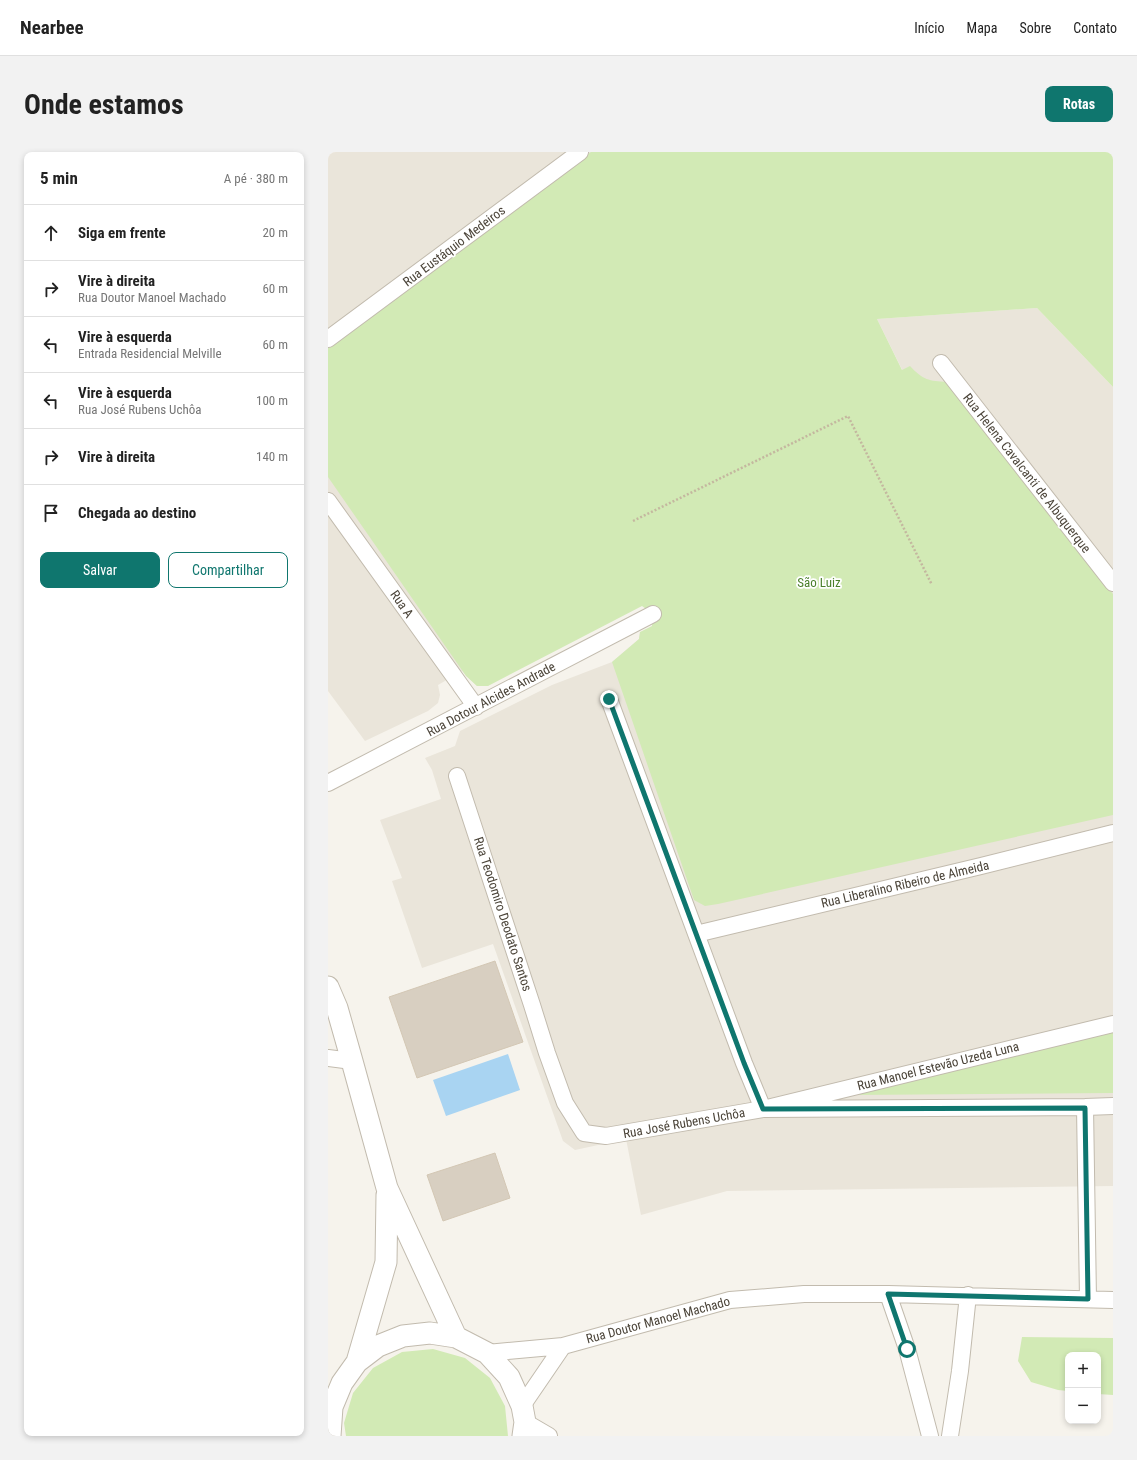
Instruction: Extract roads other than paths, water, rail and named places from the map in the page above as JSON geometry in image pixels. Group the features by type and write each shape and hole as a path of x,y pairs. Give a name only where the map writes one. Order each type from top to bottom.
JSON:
{"street":[{"name":"Rua Eustáquio Medeiros","path":"328,339 580,152"},
{"name":"Rua Helena Cavalcanti de Albuquerque","path":"940,363 1113,583"},
{"name":"Rua A","path":"328,501 476,708"},
{"name":"Rua Dotour Alcides Andrade","path":"328,783 476,708 653,614"},
{"path":"609,699 744,1063 763,1109"},
{"name":"Rua Teodomiro Deodato Santos","path":"457,776 547,1053"},
{"name":"Rua Liberalino Ribeiro de Almeida","path":"696,934 1113,833"},
{"path":"328,987 332,1013 352,1060 387,1188 456,1337"},
{"name":"Rua Manoel Estevão Uzeda Luna","path":"763,1109 1113,1024"},
{"name":"Rua José Rubens Uchôa","path":"547,1053 565,1103 584,1133 606,1136 763,1109 1085,1108 1113,1106"},
{"path":"328,1058 352,1060"},
{"path":"1085,1108 1088,1299"},
{"path":"357,1362 386,1262 387,1188"},
{"name":"Rua Doutor Manoel Machado","path":"488,1353 563,1346 730,1300 804,1294 888,1294 1113,1300"},
{"path":"888,1294 907,1349 930,1436"},
{"path":"950,1436 960,1371 968,1295"},
{"path":"330,1436 330,1409 342,1383 357,1362 378,1346 403,1336 430,1333 456,1337 488,1353 509,1377 523,1421 549,1436"},
{"path":"523,1421 563,1346"}],"water":[{"path":"508,1054 520,1090 446,1116 433,1080"}],"park label":[{"name":"São Luiz","path":"819,582"}]}
